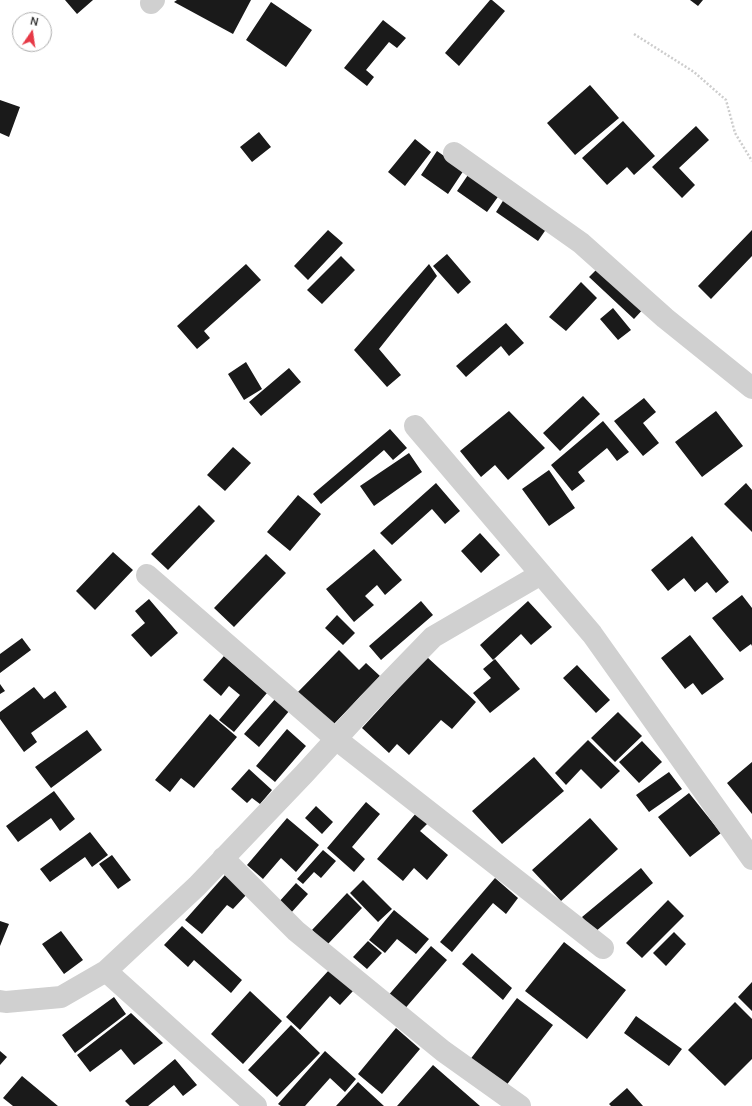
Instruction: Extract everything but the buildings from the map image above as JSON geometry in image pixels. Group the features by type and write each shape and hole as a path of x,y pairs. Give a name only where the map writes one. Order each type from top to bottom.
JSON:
{"street":[{"path":"454,153 582,243 665,318 752,388"},
{"path":"416,426 592,634 752,859"},
{"path":"0,1001 6,1002 61,997 106,971 197,886 304,774 368,704 434,637 541,574"},
{"path":"148,575 336,739 602,948"},
{"path":"223,858 296,931 443,1051 520,1106"},
{"path":"106,971 256,1106"}],"path":[{"path":"634,34 694,72 726,100 735,132 752,161"}]}
